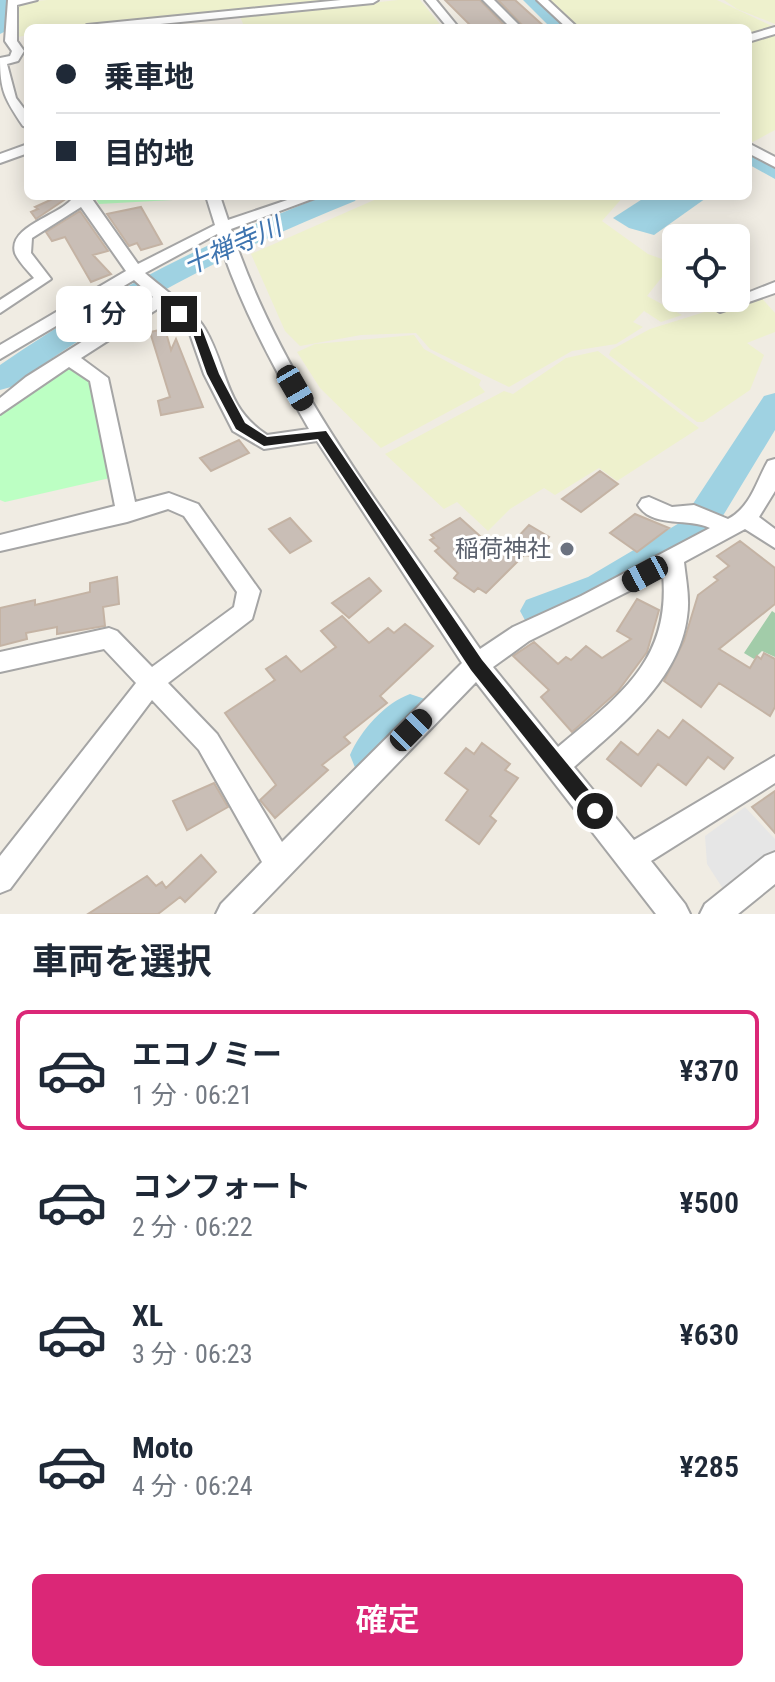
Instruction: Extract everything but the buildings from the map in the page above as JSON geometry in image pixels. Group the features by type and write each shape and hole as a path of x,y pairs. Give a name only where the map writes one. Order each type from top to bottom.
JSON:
{"street":[{"path":"24,117 10,98 5,61 18,51 11,41 12,2 32,0"},
{"path":"128,24 373,0"},
{"path":"430,0 451,24"},
{"path":"488,0 513,24"},
{"path":"542,0 569,24"},
{"path":"752,38 775,30"},
{"path":"11,41 24,39"},
{"path":"752,149 775,163"},
{"path":"0,159 24,150"},
{"path":"2,304 43,279 23,254 22,242 26,235 60,216 79,200"},
{"path":"85,200 139,275 197,329 213,374 240,426 264,442 322,434"},
{"path":"214,200 235,266 268,342 322,434 477,665 675,914"},
{"path":"0,353 223,228 302,200"},
{"path":"750,296 775,287"},
{"path":"0,408 159,296"},
{"path":"68,358 99,378 127,514"},
{"path":"231,914 477,665 521,634 737,524 762,497 775,466"},
{"path":"0,543 127,514 169,501 191,510 249,591 244,612 151,682 0,879"},
{"path":"649,505 671,515 681,511 699,513 775,540"},
{"path":"557,765 623,706 663,656 675,620 673,559"},
{"path":"0,662 109,638 208,742 266,845 281,862"},
{"path":"632,857 775,768"},
{"path":"715,914 775,866"}],"green space":[{"path":"47,0 358,0 112,24 24,24 24,36 18,37 16,3"},
{"path":"420,0 440,24 243,24 240,17"},
{"path":"545,0 717,0 772,26 752,35 752,24 572,24"},
{"path":"724,0 775,0 775,24 737,9"},
{"path":"775,33 775,130 752,142 752,40"},
{"path":"96,200 173,200 99,204"},
{"path":"374,200 620,200 602,221 648,254 662,259 662,277 647,296 662,304 662,312 682,315 661,322 644,311 633,322 643,327 616,344 572,351 509,387 430,349 416,333 361,335 300,346 285,331 251,254"},
{"path":"759,295 775,313 775,332 747,343 764,355 750,390 703,422 697,422 609,355 611,350 650,329 704,312 750,312 750,298"},
{"path":"414,335 424,349 481,380 479,385 485,392 381,448 320,388 297,352 315,344"},
{"path":"598,351 699,428 617,481 599,468 555,495 544,488 510,509 488,531 457,502 444,509 385,454 504,391 513,394 566,358"},
{"path":"74,369 93,384 110,478 5,502 0,500 0,416 60,370"},
{"path":"772,611 775,613 775,657 762,651 754,659 744,653"}],"shaded area":[{"path":"745,807 775,839 775,877 736,909 707,864 705,836"}],"water":[{"path":"641,200 703,200 670,224 662,224 662,229 654,235 629,228 613,218"}],"waterway":[{"path":"0,28 5,27 4,2 12,0"},
{"name":"十禅寺川","path":"532,0 558,24"},
{"name":"十禅寺川","path":"752,156 775,172"},
{"name":"十禅寺川","path":"0,380 123,299 255,233 336,200"},
{"name":"十禅寺川","path":"540,611 602,588 694,532 775,404"},
{"name":"十禅寺川","path":"372,755 410,713"}],"place":[{"name":"稲荷神社","path":"567,549"}],"route":[{"path":"179,314 197,329 213,374 240,426 264,442 322,434 477,665 595,811"}]}
